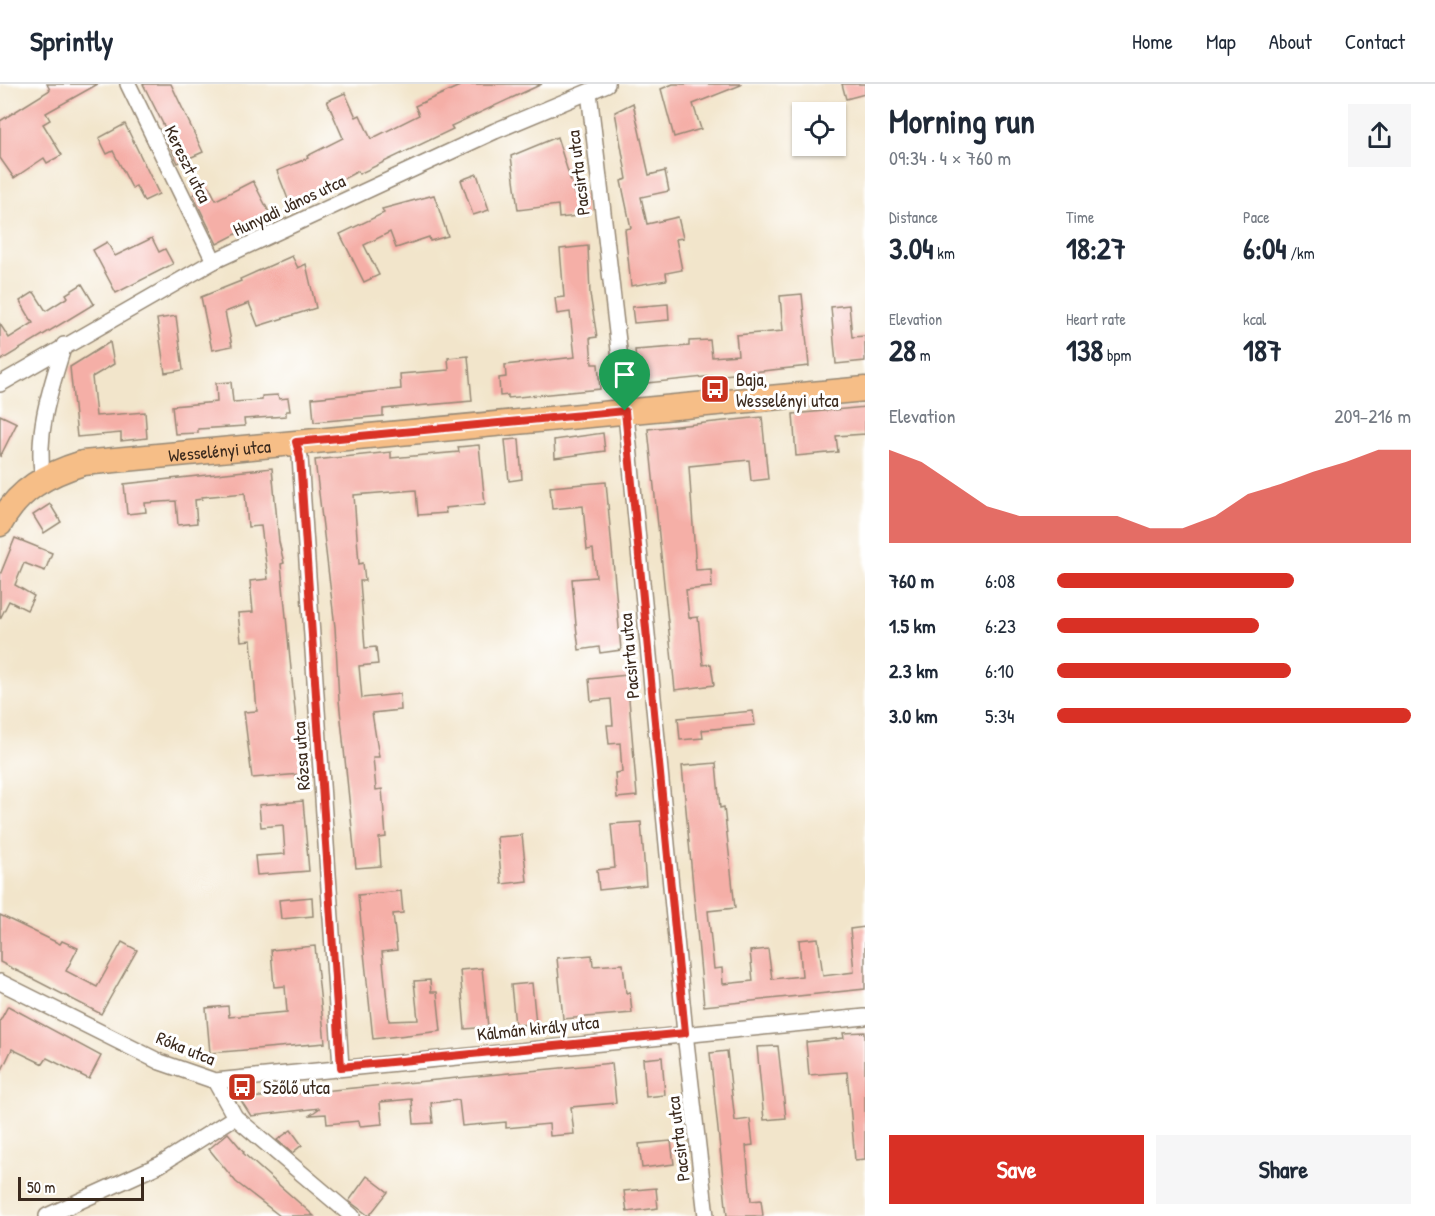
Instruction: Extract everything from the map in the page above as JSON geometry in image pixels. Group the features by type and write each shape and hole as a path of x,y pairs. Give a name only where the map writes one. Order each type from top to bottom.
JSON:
{"main road":[{"name":"Wesselényi utca","path":"0,524 9,507 44,478 83,464 865,389"}],"street":[{"name":"Kereszt utca","path":"128,84 214,261"},
{"name":"Hunyadi János utca","path":"0,384 64,345 214,261 484,136 607,84"},
{"name":"Pacsirta utca","path":"589,92 625,411 685,1033 706,1216"},
{"path":"44,478 40,462 49,395 64,345"},
{"name":"Rózsa utca","path":"296,442 300,457 341,1067"},
{"name":"Róka utca","path":"0,982 160,1062 215,1081 235,1117 352,1216"},
{"name":"Kálmán király utca","path":"215,1081 865,1017"},
{"path":"47,1216 161,1164 235,1117"}],"building":[{"path":"47,84 98,84 46,113 50,120 43,124 62,155 47,163 44,158 14,178 0,158 0,121 50,90"},
{"path":"143,84 171,84 203,152 178,163 167,140 170,138"},
{"path":"464,84 542,84 451,126 453,129 359,174 358,171 291,207 277,171 308,158 307,156 343,138 327,101 345,93 356,117 360,115 371,139 419,115 415,106"},
{"path":"673,84 741,85 693,104 701,129 674,137 661,89"},
{"path":"842,84 865,84 865,94 846,99"},
{"path":"633,103 649,175 665,171 669,191 641,197 647,224 678,217 683,238 676,239 682,270 666,273 667,280 631,286 625,229 631,228 621,181 627,179 615,112"},
{"path":"125,124 159,194 144,201 136,186 132,188 113,151 107,154 99,138"},
{"path":"557,137 575,194 584,193 587,215 559,218 558,205 518,210 511,156"},
{"path":"477,174 489,210 473,215 461,180"},
{"path":"253,181 271,216 217,244 193,195 209,186 216,200"},
{"path":"434,195 448,236 430,241 429,237 396,248 390,232 364,245 379,275 364,282 340,234 384,213 382,209"},
{"path":"152,238 159,252 165,249 173,264 116,293 93,250 107,242 115,256"},
{"path":"588,246 590,294 597,337 590,338 592,364 598,364 600,389 508,398 508,395 500,396 499,378 506,377 505,365 575,357 570,312 557,314 555,298 564,297 560,249"},
{"path":"292,256 298,268 306,264 316,308 258,326 249,303 225,312 232,346 212,350 201,297 241,281 240,279"},
{"path":"82,284 94,304 0,361 0,324 9,338 33,323 20,301 34,292 46,311 68,297 66,294"},
{"path":"802,294 809,366 638,384 635,350 689,346 689,341 710,340 712,357 738,355 736,335 783,331 780,296"},
{"path":"668,304 669,320 634,323 632,307"},
{"path":"849,305 852,337 865,336 865,361 836,364 831,307"},
{"path":"176,316 183,370 165,373 157,319"},
{"path":"110,342 114,364 92,377 96,416 145,412 147,438 121,441 121,433 77,437 70,367"},
{"path":"468,356 472,401 383,409 383,416 314,422 312,398 401,389 400,374 449,370 448,358"},
{"path":"231,382 233,402 262,400 262,396 278,395 279,399 288,398 290,411 286,411 286,416 244,419 245,426 198,429 198,433 175,434 172,406 217,402 216,383"},
{"path":"865,407 865,434 836,436 838,452 796,456 793,414"},
{"path":"0,415 17,423 0,457"},
{"path":"762,417 768,479 751,481 749,460 689,466 696,570 711,569 712,587 686,590 689,618 698,617 703,665 711,664 714,685 675,690 648,429"},
{"path":"603,433 605,451 555,458 554,440"},
{"path":"519,439 522,479 509,481 505,440"},
{"path":"479,445 485,504 445,508 446,513 418,515 416,490 354,495 359,564 363,563 365,581 360,581 365,648 376,647 378,664 359,666 362,698 400,694 401,710 372,713 379,757 373,757 376,790 382,789 386,837 379,838 381,866 356,868 339,700 335,627 315,460 391,452 391,458 459,452 458,447"},
{"path":"272,468 279,542 284,563 281,564 301,774 252,778 244,712 257,711 251,640 241,641 238,613 253,612 250,581 268,579 261,526 248,527 245,493 202,497 202,499 195,500 197,523 178,525 176,501 145,503 146,512 127,514 124,484"},
{"path":"606,482 621,650 600,653 599,647 579,650 576,625 572,579 596,577 593,549 587,550 583,506 552,509 550,487"},
{"path":"50,504 61,522 44,533 33,515"},
{"path":"15,538 52,553 45,571 24,563 15,585 34,596 27,610 9,601 0,619 0,575"},
{"path":"627,675 637,796 617,798 615,773 622,772 620,743 609,744 607,725 613,725 611,699 591,701 589,679"},
{"path":"753,711 755,725 702,730 703,738 680,740 678,718"},
{"path":"716,763 720,808 724,807 735,908 708,911 714,969 722,968 723,984 753,981 750,951 768,949 772,979 802,976 799,940 818,938 823,976 854,972 850,929 865,927 865,989 704,1006 682,766"},
{"path":"303,801 309,871 257,875 255,856 285,854 283,825 261,827 259,805"},
{"path":"641,822 646,885 599,890 597,870 615,868 611,824"},
{"path":"522,835 527,881 502,884 497,837"},
{"path":"401,891 403,913 393,914 397,950 382,952 389,1021 418,1020 414,981 430,980 431,992 437,992 441,1031 373,1039 358,895"},
{"path":"312,897 313,916 281,919 279,900"},
{"path":"0,915 60,944 62,941 78,948 66,971 97,987 122,942 137,950 101,1014 0,962"},
{"path":"315,946 325,1043 210,1053 206,1008 228,1006 229,1017 287,1012 285,986 274,987 271,950"},
{"path":"592,955 593,966 623,964 626,993 630,992 632,1013 563,1019 557,958"},
{"path":"482,968 488,1027 465,1029 460,970"},
{"path":"532,983 536,1024 515,1025 511,985"},
{"path":"8,1006 101,1056 89,1079 47,1058 43,1064 12,1049 0,1074 0,1021"},
{"path":"865,1032 865,1159 855,1160 847,1072 809,1075 806,1042 844,1038 843,1033"},
{"path":"778,1046 786,1118 764,1120 757,1047"},
{"path":"727,1051 735,1121 750,1119 753,1145 746,1146 751,1201 761,1200 763,1216 727,1216 710,1053"},
{"path":"662,1057 665,1095 646,1097 643,1059"},
{"path":"612,1063 616,1103 571,1107 574,1134 550,1136 549,1124 506,1128 506,1122 462,1126 459,1100 431,1103 433,1123 414,1124 412,1099 380,1102 382,1124 360,1126 359,1121 327,1124 326,1114 310,1115 320,1108 251,1116 240,1099"},
{"path":"291,1130 302,1145 292,1153 277,1140"},
{"path":"228,1133 243,1153 314,1216 280,1216 236,1182 209,1149"},
{"path":"671,1141 674,1164 642,1168 639,1144"},
{"path":"367,1176 388,1192 369,1216 349,1201"},
{"path":"656,1188 658,1208 627,1212 624,1191"}],"place":[{"name":"Baja, Wesselényi utca","path":"715,389"},
{"name":"Szőlő utca","path":"242,1087"}],"route":[{"path":"625,411 685,1033 341,1067 300,457 296,442 625,411"}]}
